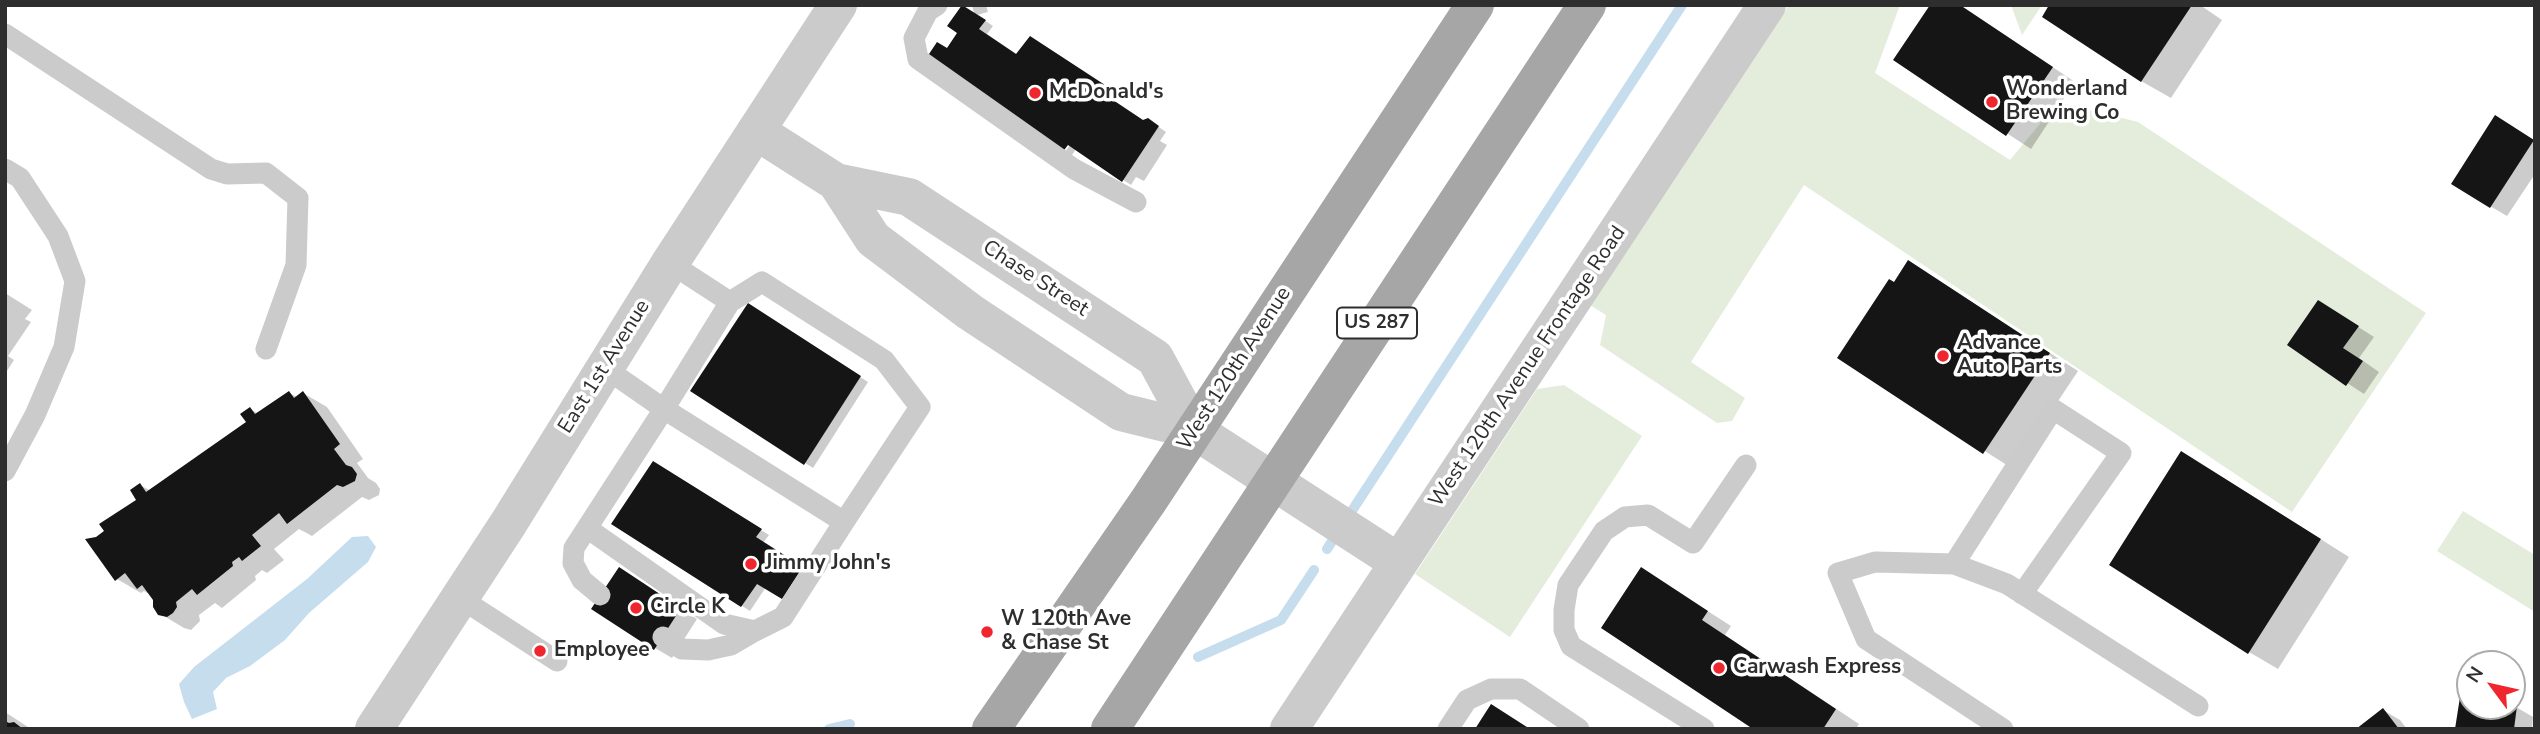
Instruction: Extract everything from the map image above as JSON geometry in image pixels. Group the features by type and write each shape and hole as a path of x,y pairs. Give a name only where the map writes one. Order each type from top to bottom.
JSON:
{"main road":[{"name":"West 120th Avenue","path":"991,729 1149,500 1475,5"},
{"name":"US 287","path":"1110,729 1587,5"}],"street":[{"name":"East 1st Avenue","path":"374,729 460,598 670,263 838,5"},
{"name":"West 120th Avenue Frontage Road","path":"1289,729 1767,5"},
{"name":"Chase Street","path":"756,131 836,182 909,197 1155,358 1194,430"},
{"name":"Chase Street","path":"836,182 873,239 970,312 1121,412 1194,430 1398,562"}],"lane":[{"path":"932,7 914,38 918,59 1074,169 1136,202"},
{"path":"5,34 211,169 227,174 266,173 298,198 296,265 266,349"},
{"path":"5,169 20,178 58,236 75,281 64,347 35,415 5,471"},
{"path":"670,263 730,302"},
{"path":"600,595 582,580 573,563 574,548 730,302 762,282 884,360 920,407 783,617 731,645 708,650 682,649 663,636"},
{"path":"605,368 664,409 844,522"},
{"path":"1954,564 2053,409 2121,453 2022,594"},
{"path":"1704,729 1571,646 1564,630 1564,610 1568,585 1605,531 1625,517 1648,514 1693,543 1746,465"},
{"path":"587,528 724,624 755,631"},
{"path":"2003,729 1866,639 1838,573 1875,562 1954,564 2007,584 2198,706"},
{"path":"460,598 558,661"},
{"path":"1448,729 1467,700 1491,689 1520,689 1579,729"}],"green space":[{"path":"1789,5 1900,5 1875,73 2010,160 2058,102 2138,122 2426,313 2292,512 1804,185 1691,362 1745,398 1732,421 1717,423 1600,345 1606,315 1590,305"},
{"path":"2011,5 2042,5 2022,35"},
{"path":"1564,385 1642,436 1510,637 1415,574 1537,389"},
{"path":"2463,511 2535,555 2535,612 2437,551"}],"water":[{"path":"368,536 376,547 368,562 309,613 285,640 250,666 226,678 213,692 217,709 192,719 179,684 194,667 307,579 352,537"}],"building":[{"name":"McDonald's","path":"962,5 986,20 979,29 1016,54 1030,36 1105,85 1101,92 1143,120 1148,118 1159,126 1122,182 1068,145 1058,158 921,66 937,42 947,48 957,33 947,26"},
{"name":"Wonderland Brewing Co","path":"1930,5 1960,5 2053,67 2006,136 1893,60"},
{"path":"2049,5 2192,5 2141,82 2042,17"},
{"path":"2495,115 2534,140 2490,208 2451,184"},
{"name":"Advance Auto Parts","path":"1908,260 2050,353 1983,454 1837,358 1889,279 1894,282"},
{"path":"2318,300 2359,326 2343,348 2363,361 2346,386 2287,345"},
{"path":"748,303 861,376 804,465 690,391"},
{"path":"289,391 294,398 303,391 340,444 334,449 357,474 355,481 343,487 337,485 287,524 279,513 252,535 261,546 242,561 239,557 232,562 233,566 197,595 192,589 176,602 177,607 173,613 167,617 158,615 153,607 153,600 142,585 137,589 125,573 115,581 85,539 96,537 104,531 99,524 136,500 130,490 140,483 146,492 246,422 240,414 250,407 255,414"},
{"path":"2181,451 2321,539 2248,654 2109,565"},
{"name":"Circle K","path":"653,461 762,529 756,537 803,567 782,599 757,584 741,607 611,524"},
{"name":"Circle K","path":"619,567 681,608 654,650 591,609"},
{"name":"Carwash Express","path":"1641,567 1708,611 1702,620 1836,709 1823,729 1753,729 1601,628"},
{"path":"1491,704 1530,729 1475,729"},
{"path":"2383,708 2399,729 2356,729"},
{"path":"2456,720 2515,720 2514,729 2455,729"},
{"path":"5,721 14,722 23,729 5,729"}],"waterway":[{"path":"1327,549 1682,5"},
{"path":"1198,657 1281,620 1314,570"},
{"path":"829,729 850,724"}],"place":[{"name":"McDonald's","path":"1035,93"},
{"name":"Wonderland Brewing Co","path":"1992,102"},
{"name":"Advance Auto Parts","path":"1943,356"},
{"name":"Jimmy John's","path":"751,564"},
{"name":"Circle K","path":"636,608"},
{"name":"W 120th Ave & Chase St","path":"987,632"},
{"name":"Employee","path":"540,651"},
{"name":"Carwash Express","path":"1719,668"}]}
